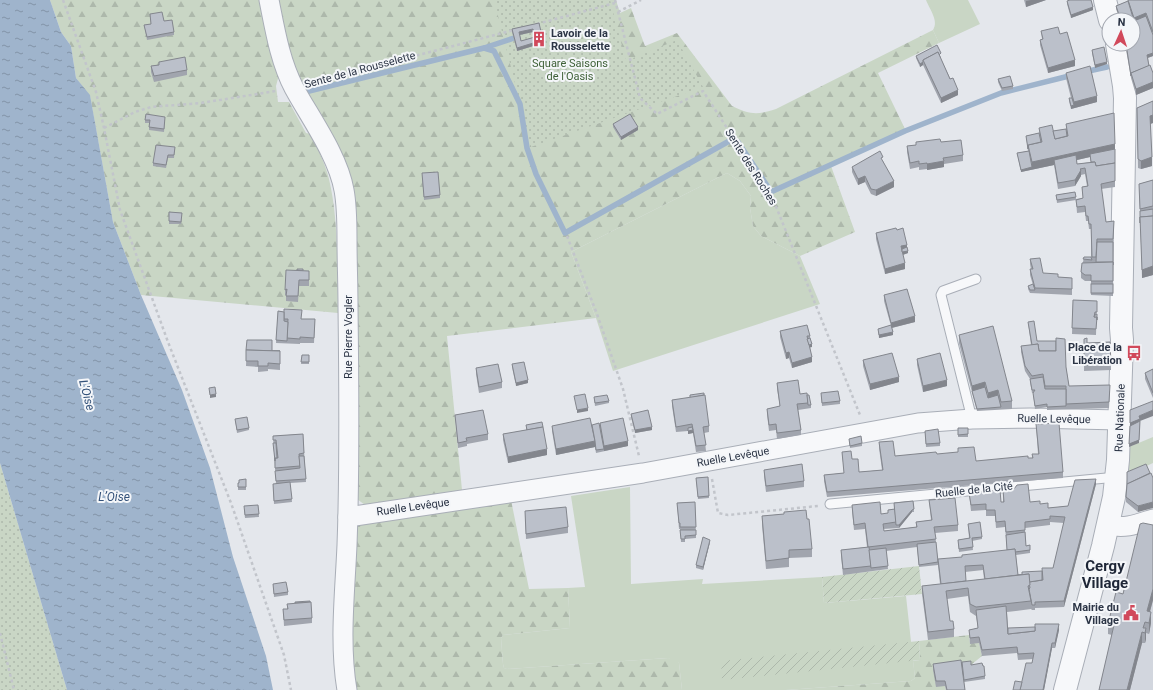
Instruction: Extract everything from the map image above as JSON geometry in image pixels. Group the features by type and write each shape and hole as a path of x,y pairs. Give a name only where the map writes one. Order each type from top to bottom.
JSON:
{"street":[{"name":"Rue Pierre Vogler","path":"269,0 282,59 294,88 308,110 331,155 344,190 347,218 349,347 348,517 344,623 344,666 347,690"},
{"path":"1104,0 1108,12"},
{"name":"Rue Nationale","path":"1065,690 1109,525 1117,477 1122,340 1125,98 1118,52"},
{"name":"Ruelle Levêque","path":"348,517 643,473 918,423 972,419 1060,418 1120,420"},
{"path":"1109,525 1116,527 1128,527 1153,519"}],"lane":[{"path":"972,419 941,295 943,291 976,279"},
{"name":"Ruelle de la Cité","path":"830,504 1117,477"}],"path":[{"path":"63,0 96,92 120,210 168,342 231,502 284,655 291,690"},
{"path":"618,12 641,0"},
{"path":"532,25 615,2"},
{"name":"Sente des Roches","path":"615,2 640,98 657,114 703,92 773,199 867,432"},
{"name":"Sente de la Rousselette","path":"104,128 135,112 151,107 201,103 294,88 517,29"},
{"path":"567,236 598,314 623,389 643,473"},
{"path":"708,462 718,513 728,515 830,504"},
{"path":"0,633 14,690"}],"shaded area":[{"path":"1153,600 1153,690 1130,690 1142,643 1145,643 1145,633 1149,633 1147,622"}],"green space":[{"path":"50,0 259,0 267,35 280,71 276,86 278,102 289,102 306,133 311,134 329,179 336,229 338,313 141,295 113,222 90,96 76,78 71,46 61,32"},
{"path":"275,0 616,0 620,13 631,8 645,46 677,33 732,106 754,113 776,109 933,30 939,43 878,73 906,131 831,166 855,232 800,256 761,236 753,226 750,208 751,196 740,181 727,173 571,252 596,318 447,336 462,490 365,505 357,499 353,202 291,64"},
{"name":"Square Saisons de l'Oasis","path":"494,0 610,0 626,61 677,40 703,87 531,147"},
{"path":"926,0 968,0 980,24 939,43 933,30 935,23 932,12"},
{"path":"727,173 740,181 751,196 750,208 753,226 761,236 800,256 820,304 613,371 596,318 571,252"},
{"path":"1153,437 1153,463 1127,475 1129,447"},
{"path":"0,463 67,690 0,690"},
{"path":"630,487 631,584 703,579 702,584 822,577 824,603 906,596 915,678 911,681 786,690 682,690 679,663 668,658 504,668 501,638 503,635 570,628 568,588 585,587 571,496"},
{"path":"511,500 529,589 568,588 570,628 503,635 501,638 504,668 508,669 668,658 675,659 679,663 682,690 353,690 351,676 355,524"},
{"path":"919,566 922,594 824,603 822,577"},
{"path":"969,635 970,643 979,643 982,656 945,686 946,690 786,690 911,681 915,678 913,661 920,660 919,641"},
{"path":"919,641 920,660 722,680 721,661"}],"water":[{"name":"L’Oise","path":"0,0 50,0 61,32 71,46 76,78 90,95 113,222 141,295 182,390 210,468 233,557 266,656 273,690 67,690 0,463"}],"building":[{"path":"1091,0 1093,7 1071,15 1067,1"},
{"path":"1128,0 1153,0 1153,32 1146,13 1141,15 1141,12 1132,12"},
{"path":"1128,1 1131,12 1118,12 1116,6"},
{"path":"162,12 164,21 172,20 174,32 147,37 144,25 151,24 150,14"},
{"path":"1146,16 1153,35 1153,53 1147,55 1149,66 1131,73 1131,76 1127,52 1141,52 1141,18"},
{"name":"Lavoir de la Rousselette","path":"539,23 543,40 517,48 512,29","holes":["533,29 535,37 521,41 519,32"]},
{"path":"1058,27 1060,34 1067,32 1075,60 1048,68 1040,40 1043,39 1041,31"},
{"path":"937,45 941,53 939,55 938,52 923,60 920,64 916,56"},
{"path":"1101,48 1101,52 1105,52 1107,62 1095,65 1092,50"},
{"path":"938,52 950,79 953,78 958,90 941,98 923,60"},
{"path":"185,57 187,70 154,76 151,66 159,65 159,62"},
{"path":"1150,65 1153,73 1153,82 1136,89 1131,73"},
{"path":"1090,66 1097,96 1074,102 1066,73"},
{"path":"1010,76 1013,86 1002,88 998,79"},
{"path":"1069,98 1072,98 1074,105 1071,106"},
{"path":"1153,101 1153,115 1150,116 1152,157 1141,161 1138,159 1137,108"},
{"path":"1114,113 1115,144 1032,162 1028,145 1042,142 1039,128 1052,125 1055,139 1068,136 1066,124"},
{"path":"146,114 165,117 164,129 149,127 150,120 145,120"},
{"path":"630,114 638,127 621,137 613,124"},
{"path":"1066,129 1067,136 1055,139 1053,131"},
{"path":"1039,133 1041,142 1028,145 1028,149 1026,136"},
{"path":"940,139 941,142 961,140 963,155 943,158 944,161 927,164 919,164 919,161 910,163 907,146 916,145 916,142"},
{"path":"156,145 175,147 174,155 168,155 166,165 153,163"},
{"path":"1115,149 1115,163 1096,166 1095,162 1091,162 1090,154"},
{"path":"880,151 883,157 881,158 894,181 876,190 871,189 865,176 858,179 852,167"},
{"path":"1029,151 1032,167 1021,170 1017,153"},
{"path":"1076,155 1077,164 1095,162 1096,166 1115,163 1115,181 1101,184 1106,222 1114,221 1113,239 1097,239 1096,257 1092,257 1091,224 1089,224 1088,216 1086,216 1085,206 1077,207 1076,200 1083,198 1082,187 1088,186 1085,168 1080,169 1081,170 1075,180 1058,183 1054,160"},
{"path":"438,172 440,195 424,197 422,173"},
{"path":"1153,180 1153,206 1140,209 1139,184"},
{"path":"1075,192 1076,197 1057,200 1056,195"},
{"path":"1153,209 1153,216 1140,217 1140,211"},
{"path":"169,212 182,213 181,222 169,221"},
{"path":"1153,216 1153,266 1142,270 1140,217"},
{"path":"896,228 897,230 903,228 907,245 901,246 905,263 885,269 876,233"},
{"path":"1097,242 1113,242 1113,262 1096,262"},
{"path":"907,247 908,251 902,252 902,249"},
{"path":"1084,257 1091,257 1092,260 1083,259"},
{"path":"1040,258 1043,273 1058,274 1058,277 1072,278 1072,289 1035,288 1030,269 1033,269 1030,259"},
{"path":"1113,262 1113,281 1091,281 1091,275 1085,275 1081,272 1082,263"},
{"path":"286,270 309,271 309,280 299,280 298,296 286,296"},
{"path":"1033,284 1035,290 1030,290 1028,286"},
{"path":"1091,284 1113,284 1113,293 1091,293"},
{"path":"907,289 915,316 891,323 884,295"},
{"path":"1073,300 1097,301 1097,312 1095,312 1094,317 1097,317 1096,329 1072,328"},
{"path":"284,309 302,310 301,319 315,319 314,338 287,338 288,319 284,319"},
{"path":"278,311 284,312 284,321 288,322 287,341 276,340"},
{"path":"1034,321 1037,341 1056,341 1056,351 1039,351 1038,344 1032,345 1028,322"},
{"path":"807,325 810,336 807,336 812,357 792,363 789,352 786,353 780,331"},
{"path":"891,325 893,332 879,335 878,329"},
{"path":"993,326 1012,401 1001,402 998,390 988,393 985,382 972,386 959,335"},
{"path":"810,338 812,344 809,345 807,339"},
{"path":"1056,338 1065,339 1066,367 1069,386 1110,385 1109,402 1066,404 1066,386 1045,386 1043,374 1032,376 1025,366 1021,346 1038,344 1039,351 1056,351"},
{"path":"1087,338 1087,343 1110,342 1111,364 1084,365 1084,339"},
{"path":"247,340 272,340 272,351 246,350"},
{"path":"246,350 280,351 280,364 268,363 268,366 258,366 258,361 246,361"},
{"path":"892,353 899,377 870,384 863,360"},
{"path":"940,353 947,380 923,386 917,359"},
{"path":"302,355 309,355 309,362 301,362"},
{"path":"524,362 528,380 516,383 512,364"},
{"path":"498,364 502,382 479,387 476,368"},
{"path":"1153,369 1153,393 1145,373"},
{"path":"1043,377 1045,389 1066,389 1066,406 1047,407 1047,404 1035,406 1033,393 1035,390 1032,390 1030,379"},
{"path":"798,380 800,394 807,393 808,403 797,404 801,430 777,433 776,424 769,425 767,409 780,406 777,383"},
{"path":"215,387 216,394 210,395 209,388"},
{"path":"985,387 988,398 998,395 1001,407 977,409 972,391"},
{"path":"838,391 840,401 822,403 821,393"},
{"path":"704,393 704,395 690,398 690,395"},
{"path":"585,394 588,408 577,410 574,396"},
{"path":"607,395 609,401 595,403 594,397"},
{"path":"705,395 709,426 703,427 706,445 696,446 692,424 676,427 672,400"},
{"path":"807,395 809,395 811,405 808,405"},
{"path":"1153,401 1153,410 1139,416 1140,419 1130,423 1130,410"},
{"path":"483,410 488,434 466,438 467,441 458,443 455,415"},
{"path":"648,410 652,427 635,430 631,414"},
{"path":"247,417 249,428 237,430 235,419"},
{"path":"590,418 595,441 556,449 552,426"},
{"path":"623,418 628,441 604,446 600,423"},
{"path":"1140,421 1139,440 1129,444 1130,426"},
{"path":"542,422 543,427 527,430 526,425"},
{"path":"599,423 604,449 596,450 592,425"},
{"path":"1059,423 1063,472 827,492 824,475 844,473 842,452 851,451 852,459 858,459 859,472 883,470 879,442 893,441 895,456 936,452 937,454 958,452 958,448 974,447 976,461 1028,456 1028,458 1033,458 1032,454 1039,454 1036,424"},
{"path":"543,427 547,449 508,457 503,434"},
{"path":"692,427 693,430 688,431 688,428"},
{"path":"958,428 968,428 968,434 958,435"},
{"path":"938,429 940,443 926,444 925,431"},
{"path":"303,434 304,453 299,454 300,466 275,468 275,458 278,458 276,440 273,440 273,436"},
{"path":"861,436 862,443 850,446 849,439"},
{"path":"273,443 276,443 277,458 275,458 275,461"},
{"path":"299,456 304,456 306,479 276,481 275,471 300,468"},
{"path":"802,464 804,481 766,486 764,470"},
{"path":"1146,464 1150,473 1127,484 1127,472"},
{"path":"1151,473 1153,478 1153,502 1138,506 1126,497 1127,484"},
{"path":"708,477 709,496 698,497 696,478"},
{"path":"246,479 246,487 238,487 239,480"},
{"path":"1096,479 1064,601 1035,602 1035,605 1032,605 1029,582 1043,580 1042,568 1053,568 1065,517 1050,516 1050,519 1025,522 1025,530 1006,532 1005,521 996,522 995,510 986,510 986,504 971,505 969,493 1000,490 1001,502 1004,502 1003,490 1014,489 1017,485 1028,484 1030,502 1040,501 1040,504 1048,503 1048,508 1068,506 1075,480"},
{"path":"290,482 292,499 274,501 273,484"},
{"path":"955,498 958,525 934,527 936,539 868,547 865,523 854,525 852,505 880,502 881,514 888,513 888,510 895,509 896,522 883,524 884,531 917,527 916,522 932,520 929,500"},
{"path":"913,501 914,509 899,525 896,525 894,503"},
{"path":"695,502 696,527 680,527 677,503"},
{"path":"258,505 259,514 245,515 244,506"},
{"path":"566,507 568,527 526,534 525,511"},
{"path":"806,510 807,519 809,519 812,549 789,550 789,558 766,561 762,516"},
{"path":"980,522 982,537 972,538 973,547 959,549 958,540 970,538 968,524"},
{"name":"Mairie du Village","path":"1143,523 1153,525 1153,589 1147,611 1151,612 1149,623 1145,622 1143,628 1146,628 1145,633 1142,632 1127,690 1099,690 1114,625 1108,624 1116,592 1123,594 1140,524"},
{"path":"680,530 696,530 696,535 685,536 685,539 681,539"},
{"path":"1025,532 1026,546 1030,545 1030,550 1015,552 1015,549 1007,550 1006,535"},
{"path":"703,537 710,540 703,567 696,565"},
{"path":"936,542 938,562 919,565 917,544"},
{"path":"869,547 871,566 843,569 841,550"},
{"path":"886,548 888,566 871,568 869,550"},
{"path":"1015,549 1018,575 985,579 983,565 965,566 966,581 941,584 938,559"},
{"path":"1042,571 1042,580 1029,582 1029,574 1022,575 1022,572"},
{"path":"1029,574 1030,585 1028,586 1031,601 976,607 970,604 968,588 946,591 950,621 953,621 954,629 928,632 922,586"},
{"path":"286,582 288,592 274,594 273,584"},
{"path":"295,602 310,602 295,603"},
{"path":"311,602 312,618 284,620 283,609 288,609 287,604"},
{"path":"1006,606 1008,634 1035,631 1035,624 1059,624 1055,643 1052,643 1043,690 1020,690 1026,663 1032,663 1034,653 1018,654 1017,647 982,650 979,637 970,638 969,630 978,628 976,610"},
{"path":"1035,627 1035,631 1008,634 1008,628"},
{"path":"961,660 965,690 947,690 945,681 936,681 933,664"},
{"path":"971,661 971,665 982,663 984,666 985,676 964,680 962,662"},
{"path":"1015,681 1022,682 1020,690 1013,690"}],"waterway":[{"path":"484,48 514,38"},
{"path":"305,92 484,48 494,51 520,104 527,148 536,174 565,233 731,140 738,142 770,190 773,191 905,131 1001,93 1073,75"},
{"path":"1084,72 1107,67"}],"place":[{"name":"Lavoir de la Rousselette","path":"539,39"},
{"name":"Place de la Libération","path":"1134,353"},
{"name":"Mairie du Village","path":"1131,613"}],"district":[{"name":"Cergy Village","path":"1105,574"}],"water label":[{"name":"L'Oise","path":"87,395"}]}
